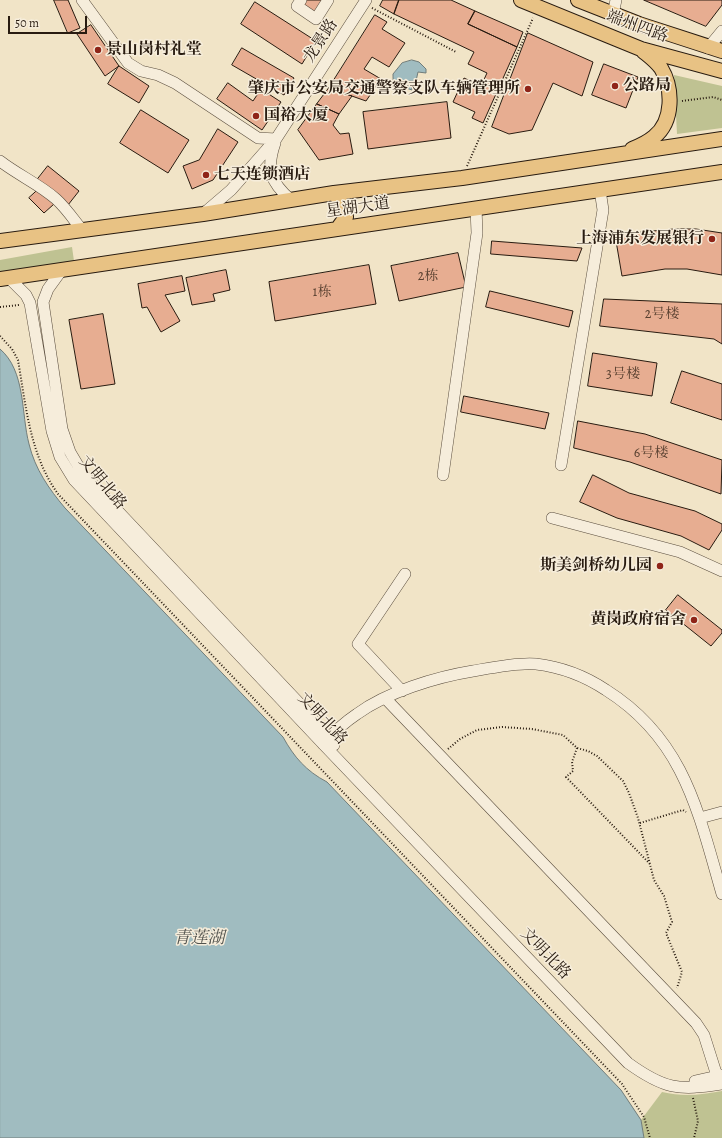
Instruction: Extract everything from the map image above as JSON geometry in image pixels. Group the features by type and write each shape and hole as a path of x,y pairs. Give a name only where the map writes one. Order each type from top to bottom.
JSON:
{"main road":[{"name":"端州四路","path":"521,0 641,49 722,71"},
{"name":"端州四路","path":"578,0 614,7 715,50"},
{"path":"618,155 655,137 666,119 670,102 669,92 661,68 641,49"},
{"name":"星湖大道","path":"0,241 203,214 334,193 462,178 722,139"},
{"name":"星湖大道","path":"4,278 61,271 338,228 722,172"},
{"path":"334,193 344,206 346,217 338,228"}],"street":[{"path":"82,0 128,63 141,71 158,75 176,83 258,138 276,139"},
{"path":"301,0 297,6 316,19 328,0"},
{"name":"龙景路","path":"276,139 365,2"},
{"path":"715,50 722,31"},
{"path":"276,139 270,157 270,170 280,190 291,200"},
{"path":"203,214 230,190 276,139"},
{"path":"0,161 14,172 39,186 57,200 82,230"},
{"path":"561,465 603,210 600,190"},
{"path":"444,474 477,233 476,208"},
{"name":"文明北路","path":"61,271 48,289 43,302 62,429 70,452 83,474 301,705 325,742 628,1063 646,1077 668,1086 691,1089 720,1079"},
{"name":"文明北路","path":"4,278 26,294 30,303 52,431 60,457 74,480 325,742 631,1057 651,1071 670,1079 691,1082 720,1079"},
{"path":"552,518 680,552 722,571"},
{"path":"402,691 358,644 405,574"},
{"path":"325,742 357,713 385,698 430,679 496,668 534,664 567,670 594,682 625,702 650,725 672,754 690,789 722,894"},
{"path":"385,698 696,1022 704,1035 720,1079"},
{"path":"700,818 722,812"}],"path":[{"path":"365,2 456,52"},
{"path":"462,178 538,7"},
{"path":"670,102 713,97 722,100"},
{"path":"0,307 30,303"},
{"path":"0,336 12,348 18,360 36,454 47,480 58,494 622,1084 644,1117 650,1138"},
{"path":"440,756 460,739 477,730 502,727 532,729 563,736 577,748 588,751 597,756 623,781 640,823 654,880 664,896 672,922 666,934 682,972 673,999"},
{"path":"577,748 572,762 573,771 566,777 650,865"},
{"path":"640,823 683,810 700,818"},
{"path":"691,1089 698,1121 694,1138"}],"green space":[{"path":"674,75 722,86 722,128 677,134"},
{"path":"72,247 74,261 0,274 0,260"},
{"path":"722,1091 722,1138 644,1138 641,1120 662,1092 677,1095 692,1095"}],"water":[{"path":"412,60 419,62 426,69 426,73 418,72 416,81 409,81 406,85 412,87 412,90 406,88 404,92 401,93 395,87 393,82 393,74 402,63"},
{"name":"青莲湖","path":"0,349 8,358 18,381 29,444 35,462 43,478 59,501 283,737 301,763 327,782 621,1090 641,1120 644,1138 0,1138"}],"building":[{"path":"54,0 68,0 80,28 68,33"},
{"path":"304,0 325,0 315,15 301,5"},
{"path":"383,0 399,0 394,14 380,6"},
{"path":"399,0 451,0 475,11 468,24 517,47 483,123 472,118 475,112 453,102 464,78 481,86 487,73 468,64 474,52 394,14"},
{"path":"644,0 722,0 722,5 706,26"},
{"path":"255,2 316,41 302,64 241,24"},
{"path":"475,11 523,32 517,47 468,24"},
{"path":"375,15 387,22 382,29 405,43 389,67 372,57 364,69 381,79 366,101 329,88"},
{"name":"景山岗村礼堂","path":"91,25 119,66 105,76 77,34"},
{"name":"肇庆市公安局交通警察支队车辆管理所","path":"528,33 593,62 582,96 553,83 532,130 509,134 492,127"},
{"path":"242,48 294,78 284,95 232,65"},
{"name":"公路局","path":"604,64 638,77 626,108 592,95"},
{"path":"119,66 149,86 139,103 108,84"},
{"name":"国裕大厦","path":"228,83 253,101 261,89 281,102 262,130 217,99"},
{"path":"329,88 352,96 339,114 317,104"},
{"path":"447,102 451,138 368,149 363,112"},
{"path":"317,104 339,114 333,125 340,134 349,133 353,154 319,160 298,130"},
{"path":"141,110 189,140 168,173 120,143"},
{"path":"218,129 238,142 213,180 192,189 183,166 199,160"},
{"path":"48,166 79,191 68,205 37,180"},
{"path":"39,189 54,204 44,213 29,198"},
{"path":"674,229 696,229 722,233 722,275 687,269 665,269 622,276 615,235"},
{"path":"492,241 582,248 577,261 491,254"},
{"path":"458,253 466,287 399,301 391,266"},
{"path":"369,265 376,304 275,321 269,282"},
{"path":"226,270 230,290 213,294 215,301 192,305 186,278"},
{"path":"182,276 185,291 165,295 180,321 161,332 147,307 142,308 138,284"},
{"path":"490,291 573,311 569,327 486,307"},
{"path":"604,299 722,304 722,344 714,339 600,326"},
{"path":"103,314 115,384 81,389 69,320"},
{"path":"593,353 657,363 652,396 588,386"},
{"path":"682,371 722,384 722,420 671,403"},
{"path":"464,396 549,413 545,429 461,412"},
{"path":"578,421 645,434 722,460 721,494 630,462 574,448"},
{"path":"593,475 629,493 695,511 722,524 722,530 709,550 681,536 617,518 580,502"},
{"name":"黄岗政府宿舍","path":"678,595 722,630 722,633 711,646 666,610"}],"place":[{"name":"景山岗村礼堂","path":"98,50"},
{"name":"公路局","path":"615,86"},
{"name":"肇庆市公安局交通警察支队车辆管理所","path":"528,89"},
{"name":"国裕大厦","path":"256,116"},
{"name":"七天连锁酒店","path":"206,175"},
{"name":"上海浦东发展银行","path":"712,239"},
{"name":"斯美剑桥幼儿园","path":"660,566"},
{"name":"黄岗政府宿舍","path":"694,620"}]}
